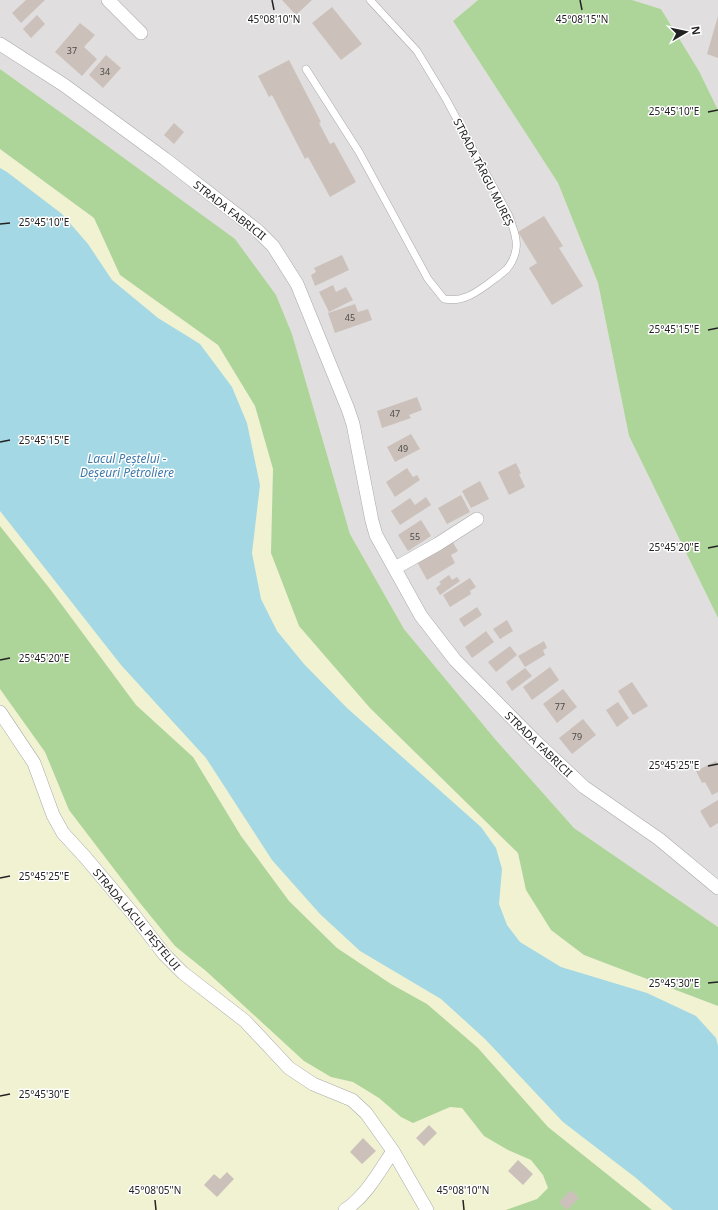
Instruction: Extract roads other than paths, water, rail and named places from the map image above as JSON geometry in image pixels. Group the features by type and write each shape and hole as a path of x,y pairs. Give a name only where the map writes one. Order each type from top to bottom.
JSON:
{"street":[{"path":"108,0 141,33"},
{"name":"STRADA FABRICII","path":"0,44 64,85 152,150 258,231 273,246 297,284 354,424 372,521 376,535 421,616 455,660 534,740 584,787 659,839 718,888"},
{"path":"394,568 438,544 477,520"},
{"name":"STRADA LACUL PEȘTELUI","path":"0,712 34,763 53,815 63,832 129,909 164,954 183,974 245,1021 289,1068 313,1084 352,1100 366,1113 393,1151 427,1210"},
{"path":"344,1210 352,1205 370,1185 393,1151"}],"lane":[{"name":"STRADA TÂRGU MUREȘ","path":"306,69 359,152 428,278 444,299 453,300 466,297 480,289 508,268 517,247 515,233 509,216 446,99 417,51 370,0"}],"water":[{"name":"Lacul Peștelui - Deșeuri Petroliere","path":"0,168 62,214 88,244 112,280 158,318 200,344 232,387 247,423 260,485 252,553 261,599 277,631 304,664 347,708 481,827 496,848 502,869 499,904 507,925 520,942 561,967 647,993 696,1016 716,1038 718,1046 718,1210 673,1210 636,1178 563,1122 485,1039 441,999 360,951 320,914 272,860 206,758 121,665 0,511"}]}
